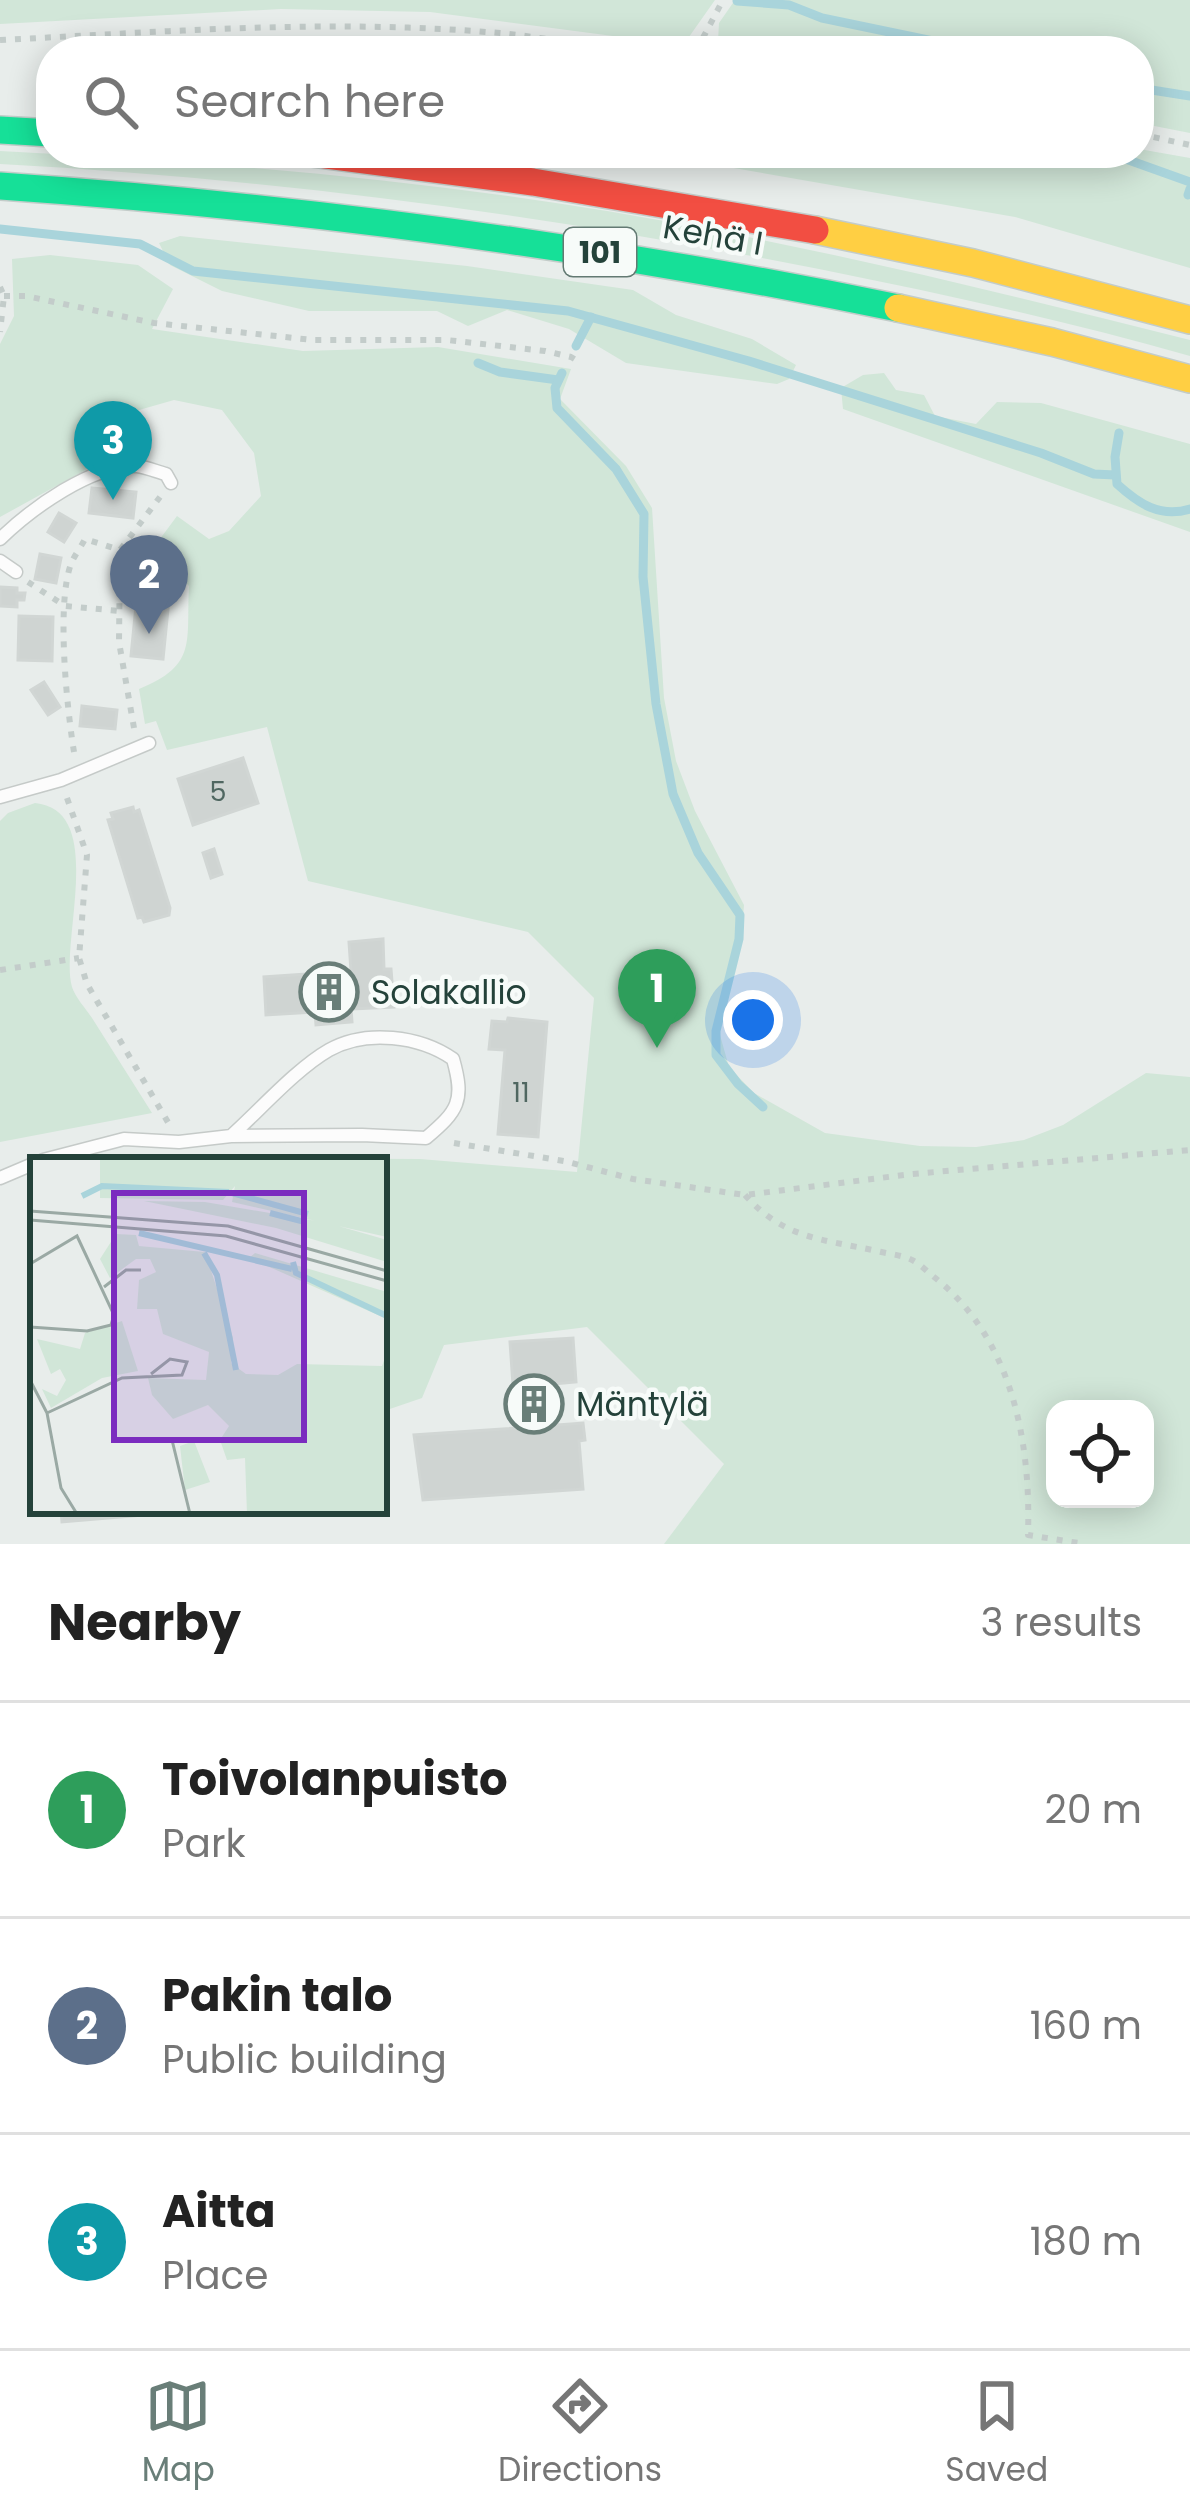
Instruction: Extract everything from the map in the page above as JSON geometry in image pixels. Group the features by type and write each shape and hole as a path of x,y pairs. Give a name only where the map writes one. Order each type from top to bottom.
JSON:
{"highway":[{"path":"0,130 36,132"},
{"name":"Kehä I","path":"420,168 710,208 953,259 1190,320"},
{"name":"Kehä I","path":"0,187 293,208 679,265 939,316 1190,379"}],"lane":[{"path":"0,539 19,520 73,485 112,471 138,466 166,474 171,483"},
{"path":"0,561 16,572"},
{"path":"0,796 61,781 149,743"},
{"path":"55,1157 124,1139 426,1138 450,1118 459,1100 453,1059 435,1046 392,1038 346,1042 325,1052 231,1136"},
{"path":"0,1178 30,1165"}],"path":[{"path":"704,36 723,0"},
{"path":"91,36 320,26 518,36"},
{"path":"0,40 36,38"},
{"path":"1154,137 1190,145"},
{"path":"0,287 4,296 0,332"},
{"path":"4,296 26,296 154,323 314,340 447,340 545,351 581,363"},
{"path":"134,749 119,642 120,550 171,483"},
{"path":"77,773 69,720 65,606 70,564 86,539 120,550"},
{"path":"16,572 65,606 120,611"},
{"path":"61,781 87,855 79,958 87,984 179,1142"},
{"path":"0,970 79,958"},
{"path":"426,1138 564,1161 633,1179 745,1195 912,1174 1190,1150"},
{"path":"745,1195 766,1218 789,1232 912,1259 962,1298 1005,1372 1030,1482 1026,1540 1084,1544"}],"green space":[{"path":"0,0 715,0 690,36 613,36 430,12 281,9 0,24"},
{"path":"735,0 1190,0 1190,133 1154,126 1154,36 718,36 719,23"},
{"path":"0,151 36,153 36,166 0,164"},
{"path":"1154,152 1190,158 1190,268 1015,217 733,168 1154,168"},
{"path":"59,168 246,168 447,188 624,214 892,268 1190,340 1190,356 912,288 616,232 411,202"},
{"path":"180,236 467,266 633,290 676,315 752,339 796,365 789,379 777,384 626,363 569,329 507,310 468,326 437,311 309,311 222,291 170,265 159,243"},
{"path":"50,255 138,265 173,289 152,329 303,351 438,347 571,369 560,399 626,466 652,508 664,698 676,761 695,811 744,905 741,940 718,1028 729,1067 754,1093 825,1133 920,1146 976,1147 1024,1140 1063,1125 1146,1073 1190,1077 1190,1544 664,1544 724,1464 587,1327 444,1345 422,1398 387,1410 387,1159 577,1172 594,998 528,932 308,881 267,727 167,750 156,721 145,724 139,689 180,661 187,637 189,586 154,547 177,516 209,539 229,531 261,496 254,453 222,410 174,400 132,412 118,452 0,517 0,344 14,316 12,259"},
{"path":"884,373 896,390 924,395 935,416 976,424 997,402 1041,403 1190,444 1190,532 843,409 841,388 863,375"},
{"path":"35,803 57,811 70,829 75,853 72,987 152,1113 0,1142 0,821"}],"building":[{"path":"92,488 136,492 133,518 89,513"},
{"path":"59,513 76,523 64,542 48,532"},
{"path":"40,554 61,558 56,583 35,579"},
{"path":"139,576 171,579 163,659 131,656"},
{"path":"0,587 17,588 17,593 25,593 24,600 17,600 17,607 0,606"},
{"path":"19,616 53,617 52,661 18,660"},
{"path":"44,682 60,707 48,715 31,690"},
{"path":"82,706 117,710 115,729 80,726"},
{"path":"243,758 258,803 193,825 178,779"},
{"path":"133,807 134,812 139,810 170,908 169,915 144,922 138,918 108,820 113,819 111,813"},
{"path":"214,849 222,874 211,878 203,853"},
{"name":"Solakallio","path":"383,939 384,969 391,969 394,1007 351,1009 352,1022 316,1025 315,1012 266,1015 264,977 351,971 349,942"},
{"path":"508,1018 547,1022 538,1137 498,1134 505,1050 489,1049 492,1021 507,1022"},
{"name":"Mäntylä","path":"573,1338 576,1382 553,1384 557,1425 583,1423 585,1440 579,1441 583,1489 423,1500 414,1435 516,1428 510,1342"},
{"path":"61,1514 156,1514 62,1522"}],"waterway":[{"path":"737,1 789,5 822,18 909,36"},
{"path":"1154,90 1190,96"},
{"path":"1151,168 1190,182"},
{"path":"1188,195 1190,189"},
{"path":"0,229 140,244 193,271 568,311 749,361 1094,474 1115,475"},
{"path":"576,346 591,317"},
{"path":"478,363 500,372 558,380"},
{"path":"562,373 555,388 557,408 616,469 644,514 643,577 656,704 673,794 698,853 740,915 739,939 716,1031 716,1055 763,1107"},
{"path":"1119,433 1117,484 1150,507 1169,512 1190,509"}],"traffic: fast":[{"path":"0,130 36,132"},
{"path":"0,186 226,205 451,232 675,266 898,308"}],"traffic: slow":[{"path":"815,230 973,263 1190,320"},
{"path":"898,308 1190,379"}],"traffic: jam":[{"path":"426,168 815,230"}],"place":[{"name":"Aitta","path":"113,500"},
{"name":"Pakin talo","path":"149,634"},
{"name":"Solakallio","path":"329,992"},
{"name":"Toivolanpuisto","path":"657,1048"},
{"name":"Mäntylä","path":"534,1404"}]}
